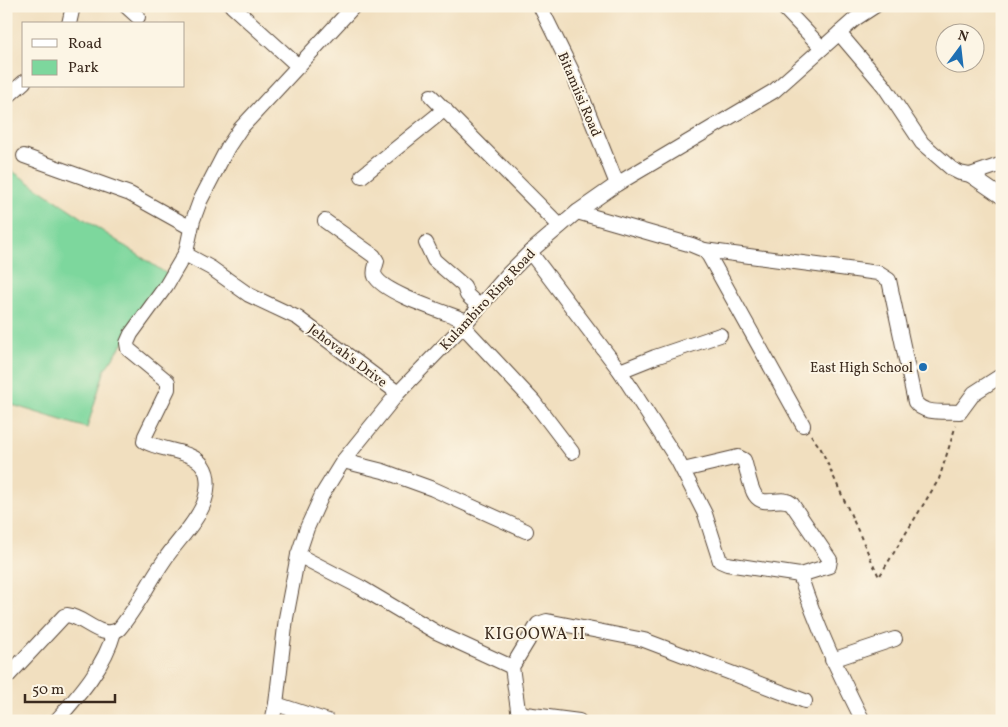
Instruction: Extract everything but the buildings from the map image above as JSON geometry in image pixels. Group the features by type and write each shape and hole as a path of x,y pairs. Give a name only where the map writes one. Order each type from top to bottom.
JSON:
{"street":[{"path":"70,22 73,6"},
{"path":"126,6 138,17"},
{"path":"232,6 298,66"},
{"path":"56,721 75,699 104,658 111,645 114,632 123,624 163,562 199,514 206,498 207,476 200,462 176,451 144,441 169,385 167,380 128,349 126,346 131,334 166,286 188,249 191,228 200,201 228,147 240,129 354,6"},
{"name":"Bitamiisi Road","path":"540,6 571,69 617,184"},
{"path":"782,6 822,48"},
{"name":"Kulambiro Ring Road","path":"272,721 276,704 286,618 298,555 307,528 318,503 343,461 398,393 465,324 508,274 530,252 577,212 617,184 774,92 855,19 875,6"},
{"path":"839,33 884,86 922,143 952,169 970,175 1002,197"},
{"path":"6,98 22,84"},
{"path":"431,96 560,226"},
{"path":"362,176 445,109"},
{"path":"24,156 130,194 191,228"},
{"path":"970,175 1002,164"},
{"path":"577,212 704,250 878,273 889,280 915,402 918,407 924,410 960,412 974,393 1002,375"},
{"path":"325,221 374,256 377,261 374,273 390,289 465,324 534,402 572,452"},
{"path":"426,243 434,260 464,286 467,295 480,306"},
{"path":"704,250 803,425"},
{"path":"530,252 620,371 683,470 705,514 720,561 727,564 800,575 829,566 830,560 789,501 767,502 760,500 755,495 742,457 683,470"},
{"name":"Jehovah's Drive","path":"185,254 211,268 249,294 298,318 398,393"},
{"path":"620,371 720,335"},
{"path":"343,461 383,471 433,489 526,531"},
{"path":"298,555 360,587 436,632 512,667"},
{"path":"800,575 813,615 832,660 863,721"},
{"path":"6,678 67,615 75,617 104,633 114,632"},
{"path":"579,721 520,712 518,710 512,667 538,624 547,621 644,640 804,701"},
{"path":"832,660 894,638"},
{"path":"276,704 328,721"}],"path":[{"path":"803,425 821,449 879,577 939,479 960,412"}],"green space":[{"path":"6,167 170,276 105,369 87,428 6,403"}],"place":[{"name":"East High School","path":"923,367"}],"district":[{"name":"KIGOOWA II","path":"535,633"}]}
